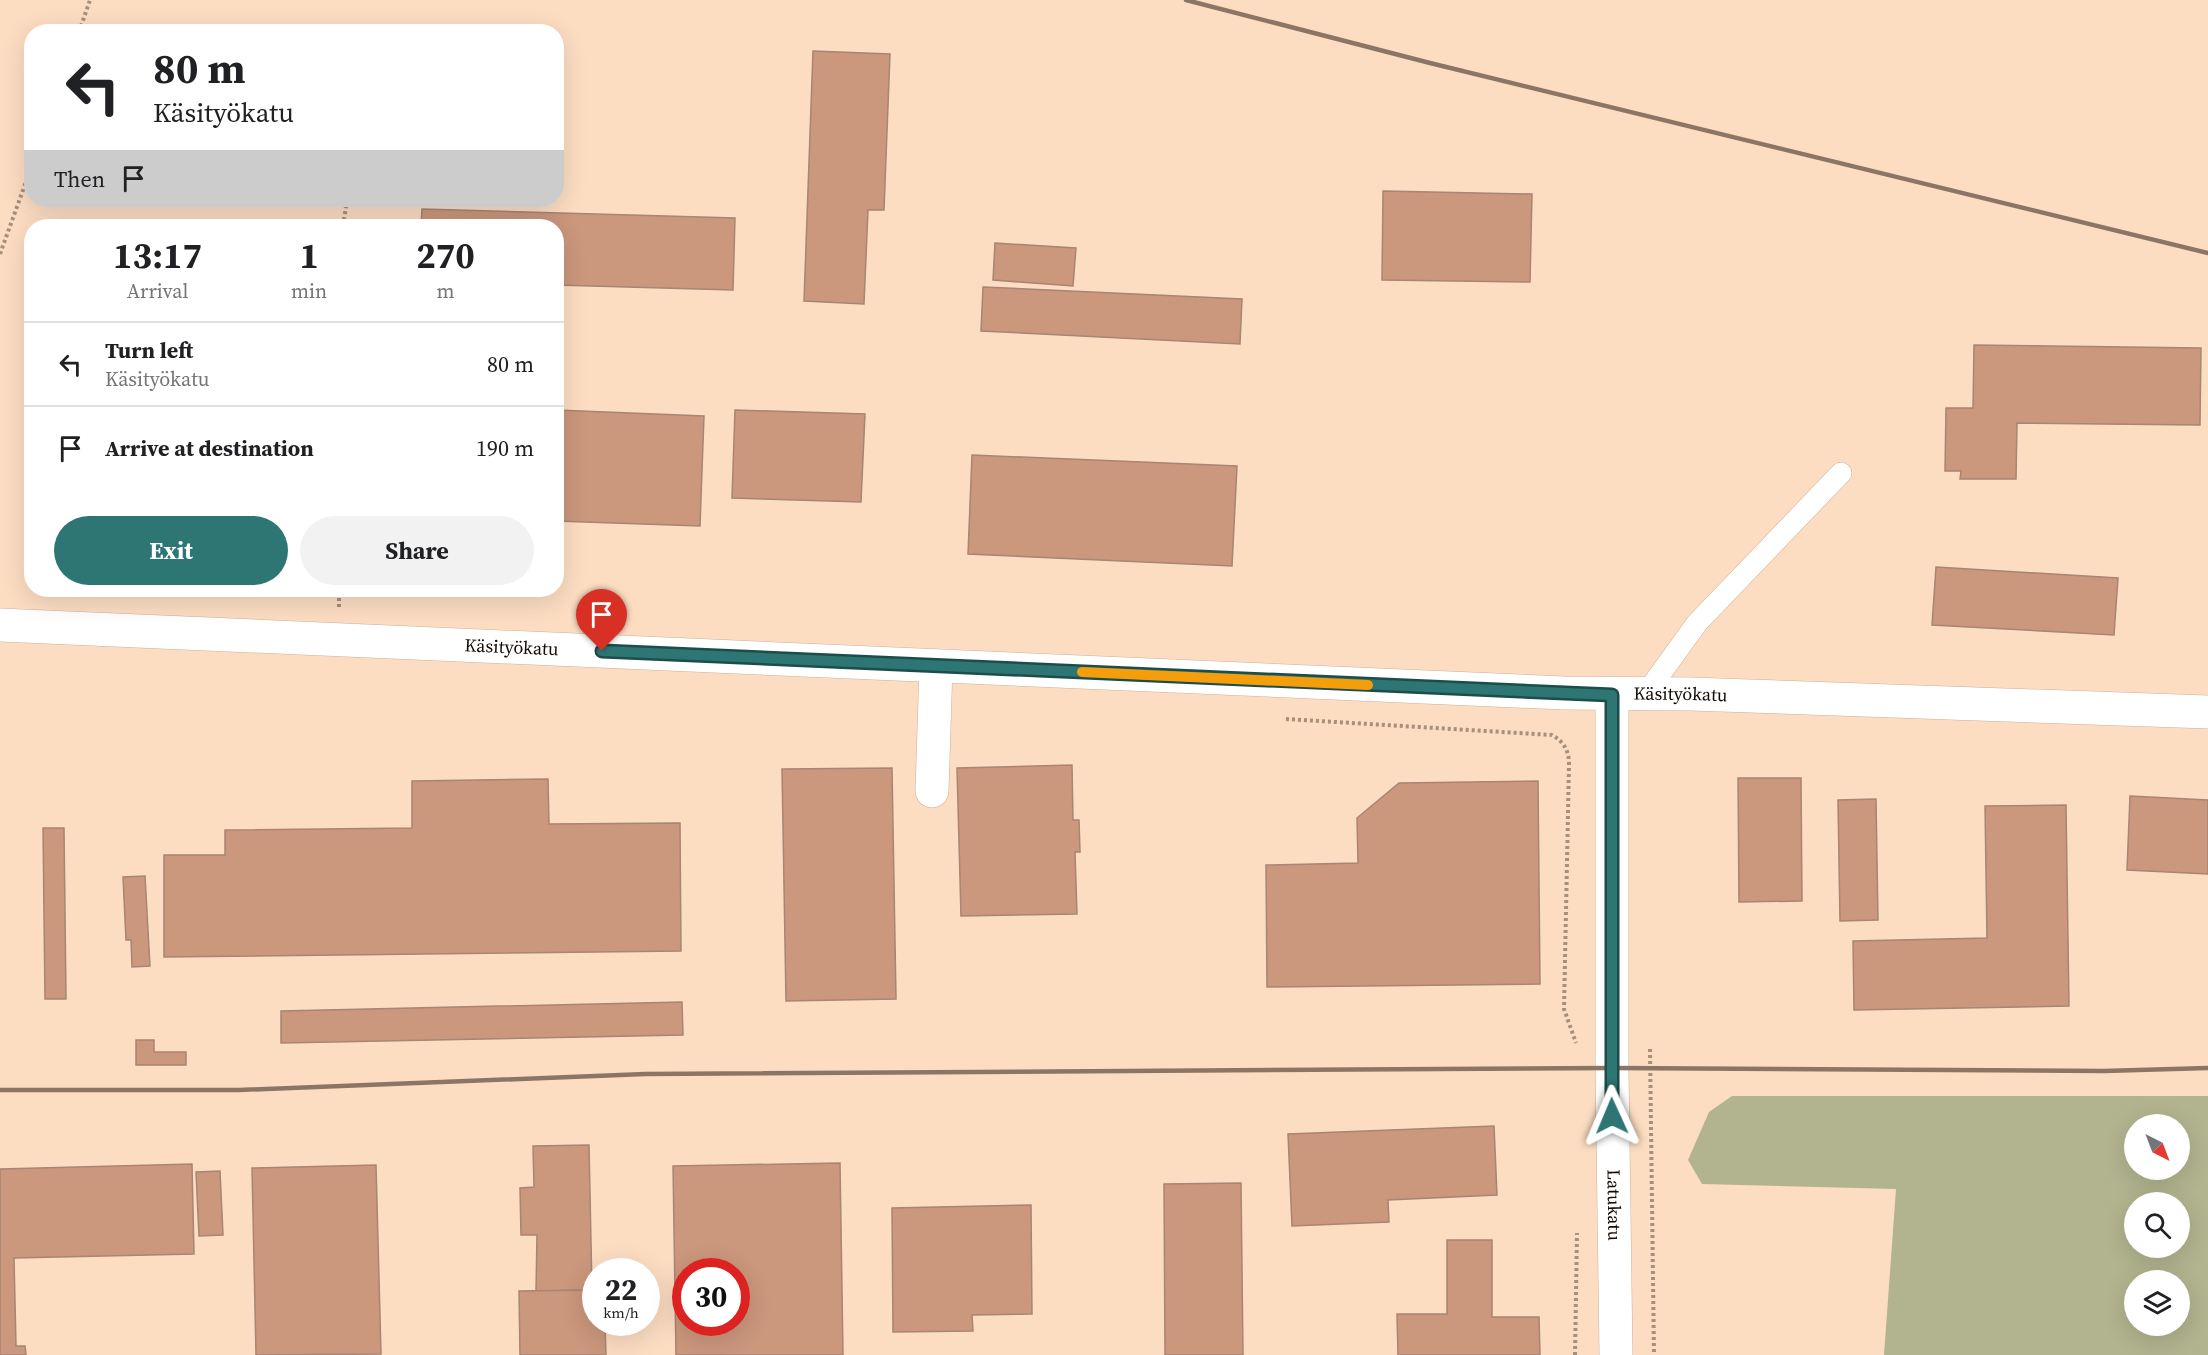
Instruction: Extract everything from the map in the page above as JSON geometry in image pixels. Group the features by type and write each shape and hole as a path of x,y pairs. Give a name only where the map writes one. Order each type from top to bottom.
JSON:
{"street":[{"name":"Käsityökatu","path":"0,625 1612,695 1726,695 2208,712"},
{"path":"932,791 936,666"},
{"name":"Latukatu","path":"1612,695 1611,1068 1617,1355"}],"lane":[{"path":"1645,694 1697,623 1841,473"}],"path":[{"path":"82,24 90,0"},
{"path":"0,255 24,188"},
{"path":"1277,718 1552,735 1562,741 1569,758 1564,1009 1578,1049"},
{"path":"1575,1355 1577,1223"}],"green space":[{"path":"1732,1096 2208,1096 2208,1355 1884,1355 1896,1189 1702,1184 1688,1160 1709,1112"}],"building":[{"path":"813,51 890,54 884,210 868,210 864,304 804,301"},
{"path":"1383,191 1532,194 1530,282 1382,280"},
{"path":"422,209 735,218 733,290 564,285 564,219 421,219"},
{"path":"995,243 1076,248 1073,286 993,280"},
{"path":"983,287 1242,299 1240,344 981,331"},
{"path":"1974,345 2201,348 2200,425 2017,423 2016,479 1960,479 1961,471 1945,471 1946,408 1973,408"},
{"path":"564,410 704,416 700,526 564,521"},
{"path":"735,410 865,414 861,502 732,498"},
{"path":"972,455 1237,466 1232,566 968,554"},
{"path":"1936,567 2118,578 2114,635 1932,625"},
{"path":"1072,765 1073,820 1079,820 1080,852 1075,852 1077,914 961,916 957,768"},
{"path":"892,768 896,999 786,1001 782,769"},
{"path":"1738,778 1801,778 1802,901 1739,902"},
{"path":"548,779 549,824 680,823 681,951 164,957 164,855 225,855 225,830 412,828 412,781"},
{"path":"1538,781 1540,984 1267,987 1266,865 1358,863 1357,818 1399,783"},
{"path":"2130,796 2208,800 2208,874 2127,870"},
{"path":"1876,799 1878,920 1840,921 1838,800"},
{"path":"2066,805 2069,1006 1854,1010 1853,941 1987,938 1985,806"},
{"path":"43,828 64,828 66,999 45,999"},
{"path":"145,876 150,966 132,967 131,940 126,940 123,877"},
{"path":"682,1002 683,1035 281,1043 281,1011"},
{"path":"136,1040 154,1040 154,1052 186,1052 186,1065 136,1065"},
{"path":"1494,1126 1497,1195 1388,1200 1389,1222 1292,1226 1288,1134"},
{"path":"589,1145 591,1258 582,1258 582,1290 536,1291 537,1235 521,1235 520,1188 534,1187 533,1146"},
{"path":"840,1163 843,1355 676,1355 676,1336 750,1336 750,1258 674,1258 673,1166"},
{"path":"192,1164 194,1254 14,1258 16,1346 25,1346 26,1355 0,1355 0,1169"},
{"path":"376,1165 381,1354 256,1355 252,1168"},
{"path":"220,1171 223,1235 199,1236 196,1172"},
{"path":"1241,1183 1243,1355 1165,1355 1164,1184"},
{"path":"1031,1205 1032,1314 972,1315 973,1331 893,1332 892,1208"},
{"path":"1447,1240 1492,1240 1492,1317 1539,1317 1540,1355 1398,1355 1397,1314 1447,1314"},
{"path":"582,1290 582,1336 605,1336 606,1355 520,1355 519,1291"}],"railway":[{"path":"1186,0 1430,63 2208,253"},
{"path":"0,1090 239,1090 645,1074 1612,1068 2104,1071 2208,1068"}],"slow traffic":[{"path":"1082,672 1368,685"}],"route":[{"path":"602,651 1612,695 1612,1116"}]}
